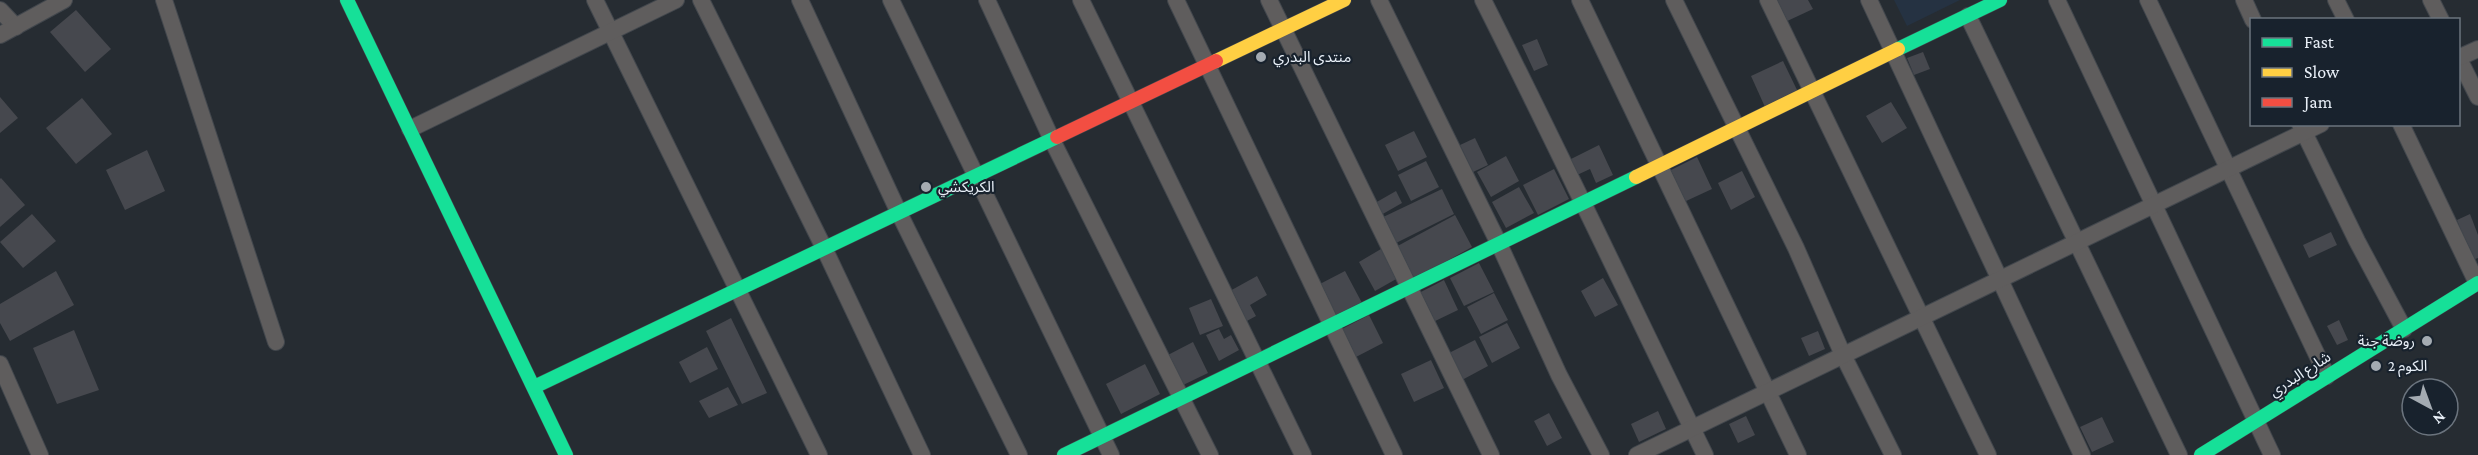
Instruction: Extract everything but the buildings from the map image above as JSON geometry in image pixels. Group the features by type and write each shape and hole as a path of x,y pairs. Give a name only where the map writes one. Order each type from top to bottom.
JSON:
{"street":[{"path":"0,35 64,0"},
{"path":"164,0 276,342"},
{"path":"347,0 566,455"},
{"path":"595,0 819,455"},
{"path":"410,129 676,0"},
{"path":"701,0 824,248 922,455"},
{"path":"800,0 899,213 1019,455"},
{"path":"891,0 1111,455"},
{"path":"987,0 1052,140 1210,455"},
{"path":"1081,0 1303,455"},
{"path":"1176,0 1394,455"},
{"path":"1269,0 1491,455"},
{"path":"534,387 1344,0"},
{"path":"1379,0 1499,244 1559,375 1601,455"},
{"path":"1484,0 1705,455"},
{"path":"1580,0 1798,455"},
{"path":"1674,0 1796,248 1844,355 1893,455"},
{"path":"1768,0 1988,455"},
{"path":"1869,0 2082,455"},
{"path":"1064,455 2000,0"},
{"path":"2057,0 2272,455"},
{"path":"2148,0 2327,376"},
{"path":"2244,0 2252,18"},
{"path":"2336,0 2345,18"},
{"path":"2432,0 2440,18"},
{"path":"0,10 16,27"},
{"path":"1968,16 2179,455"},
{"path":"2460,57 2478,48"},
{"path":"2460,59 2478,97"},
{"path":"2402,126 2477,283"},
{"path":"1637,455 2229,169 2302,129 2404,329"},
{"name":"شارع البدري","path":"2201,455 2477,283"},
{"path":"0,364 40,455"}],"shaded area":[{"path":"1894,0 1960,0 1907,26"}],"traffic: fast":[{"path":"347,0 566,455"},
{"path":"1898,49 2000,0"},
{"path":"534,387 1057,137"},
{"path":"1064,455 1636,177"},
{"path":"2201,455 2478,283"}],"traffic: slow":[{"path":"1216,61 1344,0"},
{"path":"1636,177 1898,49"}],"traffic: jam":[{"path":"1057,137 1216,61"}],"place":[{"name":"منتدى البدري","path":"1261,57"},
{"name":"الكريكشي","path":"926,187"},
{"name":"روضة جنة","path":"2427,341"},
{"name":"الكوم 2","path":"2376,366"}]}
